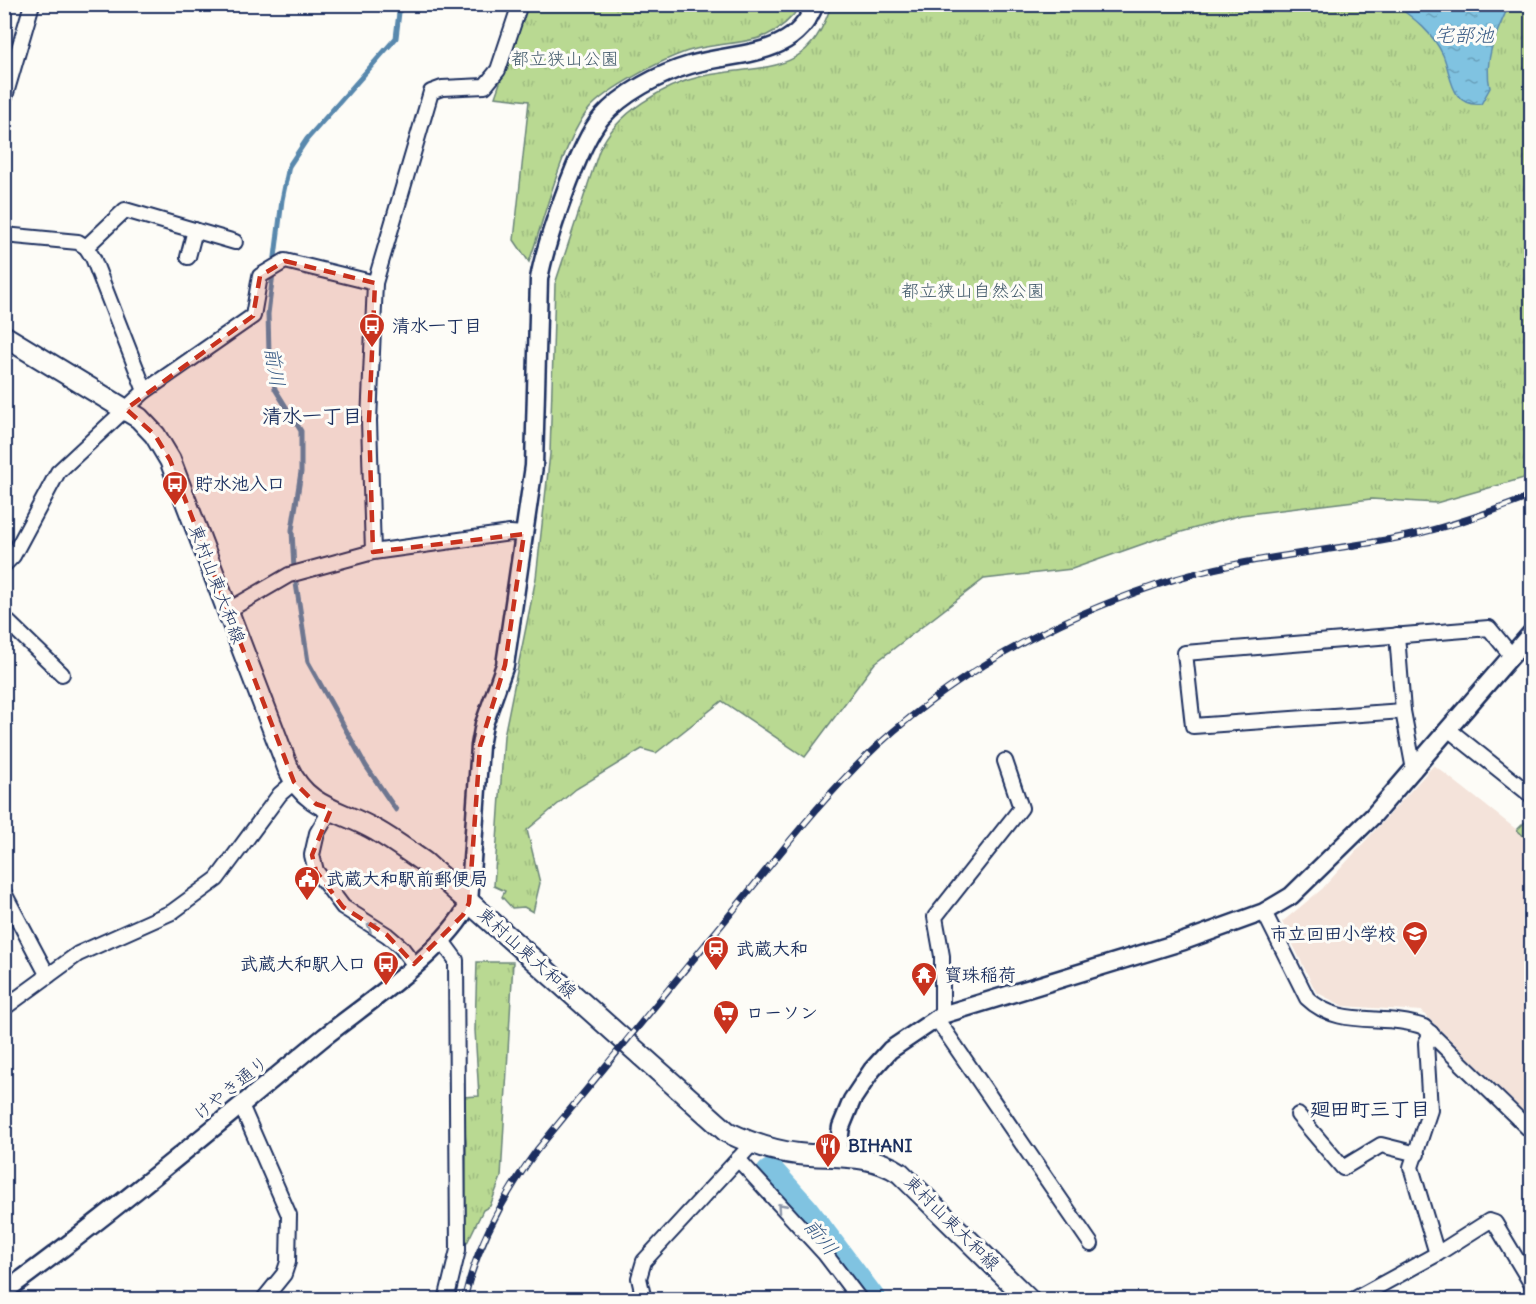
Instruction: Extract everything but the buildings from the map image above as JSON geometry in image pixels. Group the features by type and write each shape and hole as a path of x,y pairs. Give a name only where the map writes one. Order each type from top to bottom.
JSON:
{"main road":[{"name":"東村山東大和線","path":"4,336 126,409 154,435 170,460 294,782 316,804 376,830 424,862 728,1132 752,1144 788,1152 859,1156 885,1162 900,1173 1029,1299"}],"street":[{"path":"4,100 32,4"},
{"path":"373,552 369,421 375,283 431,92 442,88 485,86 498,70 520,4"},
{"path":"469,903 480,746 484,724 505,665 536,442 539,279 570,182 591,132 615,104 674,71 700,62 772,49 800,29 815,4"},
{"path":"86,248 125,210 235,242"},
{"path":"188,256 195,230"},
{"path":"4,235 78,242 86,248 93,258 145,391"},
{"path":"4,565 13,556 58,472 145,391 253,316 260,276 285,261 375,283"},
{"path":"227,611 289,575 373,552 510,533 524,534"},
{"path":"4,618 62,674"},
{"path":"1403,711 1193,726 1185,653 1489,628 1511,655"},
{"path":"837,1156 841,1127 852,1100 872,1070 890,1050 939,1017 1184,941 1264,912 1291,896 1323,868 1414,770 1532,632"},
{"path":"1397,635 1403,711 1414,770"},
{"path":"1448,729 1532,796"},
{"path":"1005,761 1021,808 935,917 942,956 939,1017 1091,1244"},
{"path":"4,1008 78,954 172,912 217,879 280,794 294,782"},
{"path":"331,809 317,833 312,855 316,871 344,907 402,947 414,964"},
{"path":"4,893 48,976"},
{"name":"けやき通り","path":"4,1292 241,1105 442,941 455,928 469,903"},
{"path":"1264,912 1306,998 1316,1007 1332,1015 1351,1019 1414,1023 1431,1033 1532,1132"},
{"path":"442,941 456,960 458,1250 446,1299"},
{"path":"1431,1033 1426,1043 1430,1110 1412,1167 1437,1254"},
{"path":"241,1105 289,1215 288,1262 284,1274 262,1299"},
{"path":"1298,1115 1343,1168 1381,1145 1417,1154"},
{"path":"644,1299 639,1278 644,1261 752,1144"},
{"path":"738,1159 825,1254 860,1299"},
{"path":"1353,1299 1437,1254 1490,1221 1495,1223 1532,1284"}],"highlighted area":[{"path":"285,261 375,283 369,421 373,552 524,534 505,665 480,746 469,903 463,915 414,964 387,935 343,907 316,871 312,855 331,809 316,804 294,782 170,460 155,435 126,409 253,316 260,276"}],"shaded area":[{"name":"市立回田小学校","path":"1434,765 1531,841 1531,1119 1421,1011 1343,1006 1316,992 1282,922 1322,889"}],"green space":[{"name":"都立狭山公園","path":"527,5 801,5 789,19 765,36 709,46 667,59 597,101 579,123 570,141 554,182 529,262 514,240 529,101 495,97"},
{"name":"都立狭山自然公園","path":"831,5 1531,5 1531,476 1436,503 1371,499 1241,515 1157,539 1072,569 984,579 875,663 805,757 722,701 656,753 642,749 576,789 527,830 540,883 533,912 524,907 512,908 502,897 505,891 494,886 504,736 536,578 550,454 555,284 599,151 607,137 629,113 672,86 703,76 764,68 797,56 810,45 822,29"},
{"path":"1531,816 1531,843 1517,830"},
{"path":"477,962 513,962 501,1177 490,1206 483,1210 465,1247 466,1142 462,1097 479,1096 475,1030"}],"water":[{"name":"宅部池","path":"1395,5 1509,5 1492,45 1488,66 1490,88 1481,104 1463,101 1454,88 1439,47 1416,21"}],"waterway":[{"name":"前川","path":"396,810 366,766 308,662 294,570 292,530 301,472 301,431 275,389 269,353 268,314 282,200 289,166 307,139 396,38 400,4"},
{"name":"前川","path":"771,1174 804,1211 871,1300"}],"railway":[{"path":"464,1300 476,1259 493,1221 537,1150 817,809 857,765 909,718 974,671 1044,631 1157,585 1218,568 1423,532 1470,519 1532,496"}],"place":[{"name":"清水一丁目","path":"372,349"},
{"name":"貯水池入口","path":"175,507"},
{"name":"武蔵大和駅前郵便局","path":"307,902"},
{"name":"市立回田小学校","path":"1415,957"},
{"name":"武蔵大和","path":"716,972"},
{"name":"武蔵大和駅入口","path":"386,987"},
{"name":"寳珠稲荷","path":"924,998"},
{"name":"ローソン","path":"726,1036"},
{"name":"BIHANI","path":"828,1169"}],"district":[{"name":"清水一丁目","path":"312,416"},
{"name":"廻田町三丁目","path":"1370,1109"}]}
